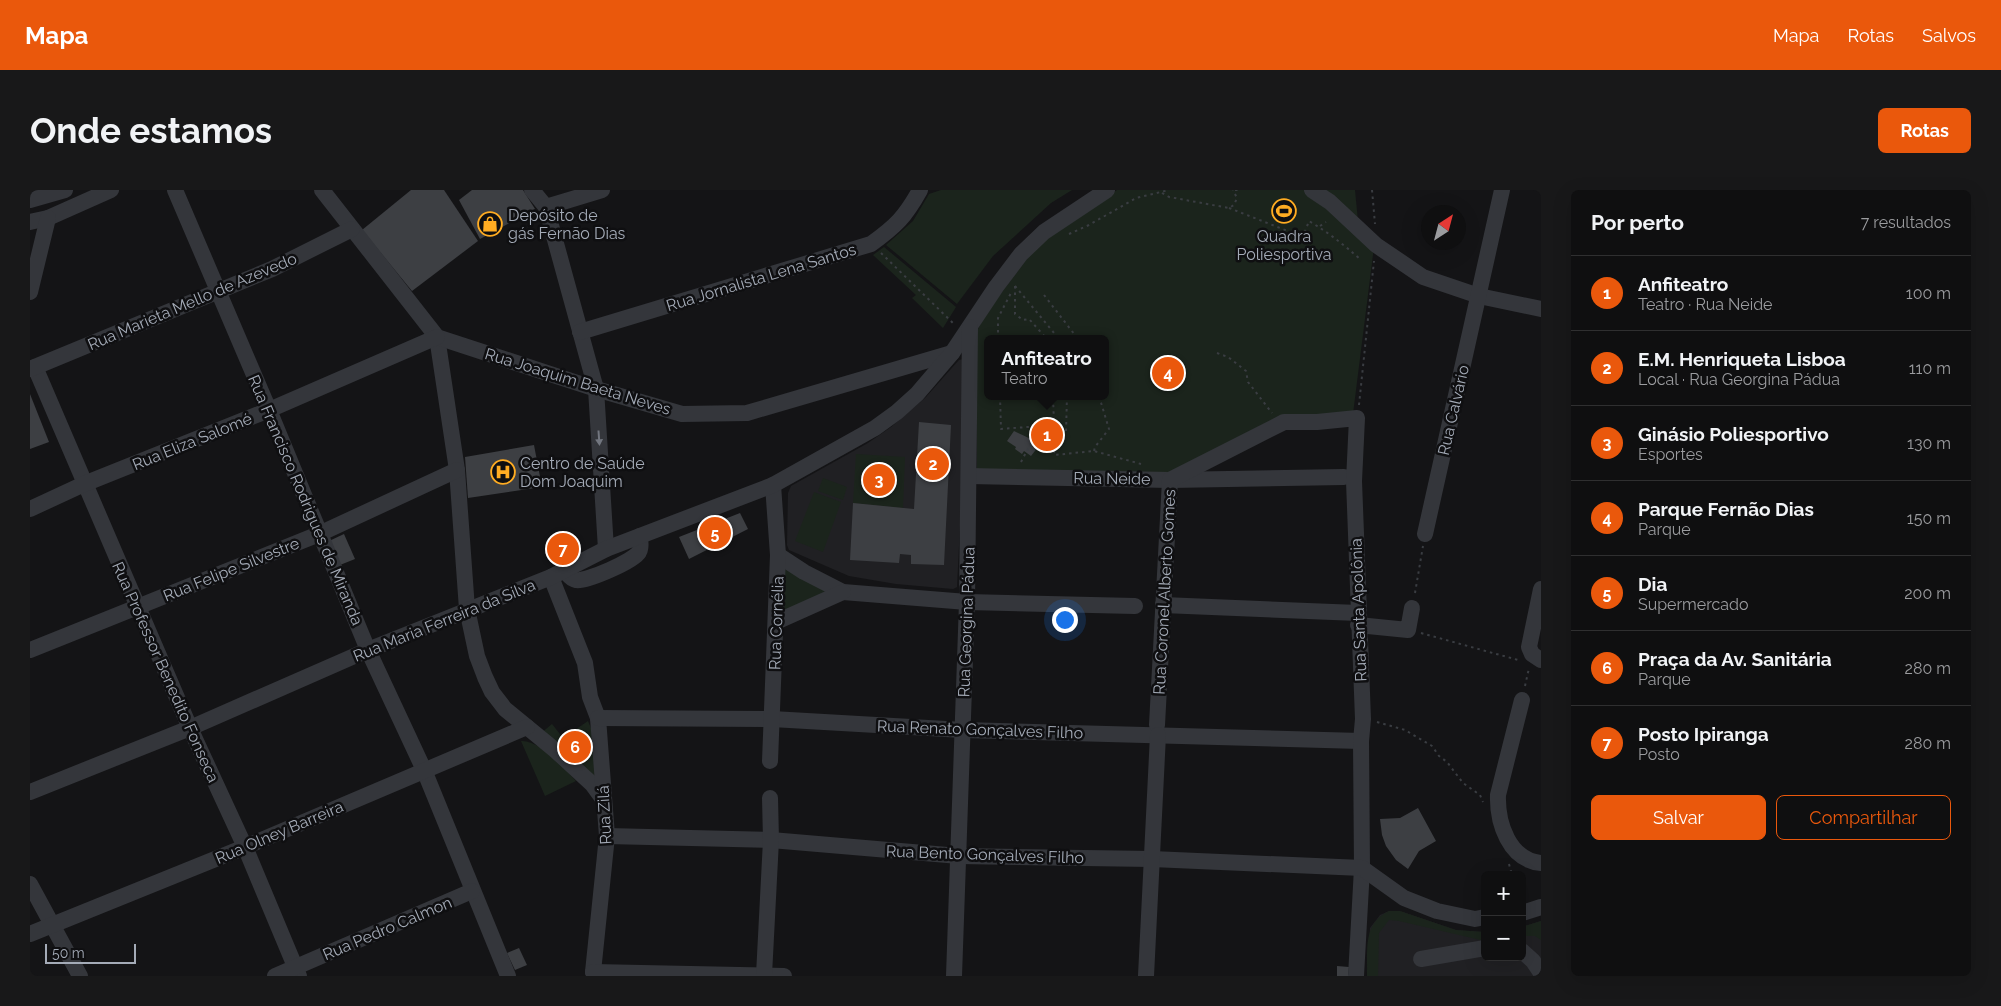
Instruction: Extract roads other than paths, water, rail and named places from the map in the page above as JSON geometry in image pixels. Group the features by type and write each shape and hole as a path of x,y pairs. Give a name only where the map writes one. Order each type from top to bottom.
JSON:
{"street":[{"path":"30,200 65,190"},
{"path":"30,222 48,218 111,190"},
{"name":"Rua Francisco Rodrigues de Miranda","path":"175,190 269,410 368,650 424,770 472,892 508,976"},
{"path":"322,190 437,337 457,470 467,609 476,656 492,692 505,709 592,784 603,799"},
{"path":"532,190 546,207 596,389 606,549"},
{"path":"546,207 602,190"},
{"name":"Rua Jornalista Lena Santos","path":"580,332 871,244 906,215 920,190"},
{"name":"Rua Maria Ferreira da Silva","path":"30,792 190,728 368,650 558,573 606,549 773,485 875,428 917,394 952,353 996,287 1021,254 1044,232 1107,190"},
{"path":"1312,190 1330,202 1376,245 1423,276 1479,296 1541,308"},
{"name":"Rua Calvário","path":"1425,534 1502,190"},
{"path":"30,292 32,275 48,218"},
{"name":"Rua Marieta Mello de Azevedo","path":"32,368 272,269 352,229"},
{"name":"Rua Georgina Pádua","path":"954,976 970,476 968,331"},
{"name":"Rua Joaquim Baeta Neves","path":"437,337 596,389 682,414 747,413 952,353"},
{"name":"Rua Eliza Salomé","path":"30,509 84,484 269,410 437,337"},
{"name":"Rua Professor Benedito Fonseca","path":"32,368 190,728 245,847 297,972"},
{"name":"Rua Coronel Alberto Gomes","path":"1146,976 1170,480 1284,422 1317,422 1357,418"},
{"name":"Rua Santa Apolônia","path":"1356,976 1362,868 1361,741 1363,719 1354,481 1357,418"},
{"name":"Rua Felipe Silvestre","path":"30,650 319,534 457,470"},
{"name":"Rua Neide","path":"970,476 1170,480 1344,478"},
{"name":"Rua Cornélia","path":"770,761 778,555 773,485"},
{"path":"558,573 578,581 595,576 639,554 641,548 640,536"},
{"path":"778,555 804,572 843,592 967,602 1135,606"},
{"name":"Rua Zilá","path":"558,573 585,663 590,697 598,718 607,836 590,974"},
{"path":"1534,659 1529,647 1530,636 1541,589"},
{"path":"776,622 843,592"},
{"path":"1163,605 1358,619 1408,630 1412,608"},
{"path":"1522,700 1498,795 1497,809 1499,821 1511,846 1520,856 1534,863 1541,863"},
{"name":"Rua Renato Gonçalves Filho","path":"598,718 772,720 963,730 1157,730 1361,741"},
{"name":"Rua Olney Barreira","path":"30,934 245,847 527,727"},
{"path":"764,975 771,840 770,798"},
{"name":"Rua Bento Gonçalves Filho","path":"607,836 771,840 958,856 1152,859 1362,868"},
{"path":"1362,868 1404,898 1437,911 1475,919 1481,918"},
{"path":"30,884 80,976"},
{"name":"Rua Pedro Calmon","path":"275,976 297,972 472,892"},
{"path":"1526,912 1541,907"},
{"path":"1421,959 1481,949"},
{"path":"1526,955 1533,961 1541,973"},
{"path":"590,974 784,976"}],"place":[{"name":"Quadra Poliesportiva","path":"1284,211"},
{"name":"Depósito de gás Fernão Dias","path":"490,224"},
{"name":"Parque Fernão Dias","path":"1168,373"},
{"name":"Anfiteatro","path":"1047,435"},
{"name":"E.M. Henriqueta Lisboa","path":"933,464"},
{"name":"Centro de Saúde Dom Joaquim","path":"503,472"},
{"name":"Ginásio Poliesportivo","path":"879,480"},
{"name":"Dia","path":"715,533"},
{"name":"Posto Ipiranga","path":"563,549"},
{"name":"Praça da Av. Sanitária","path":"575,747"}]}
